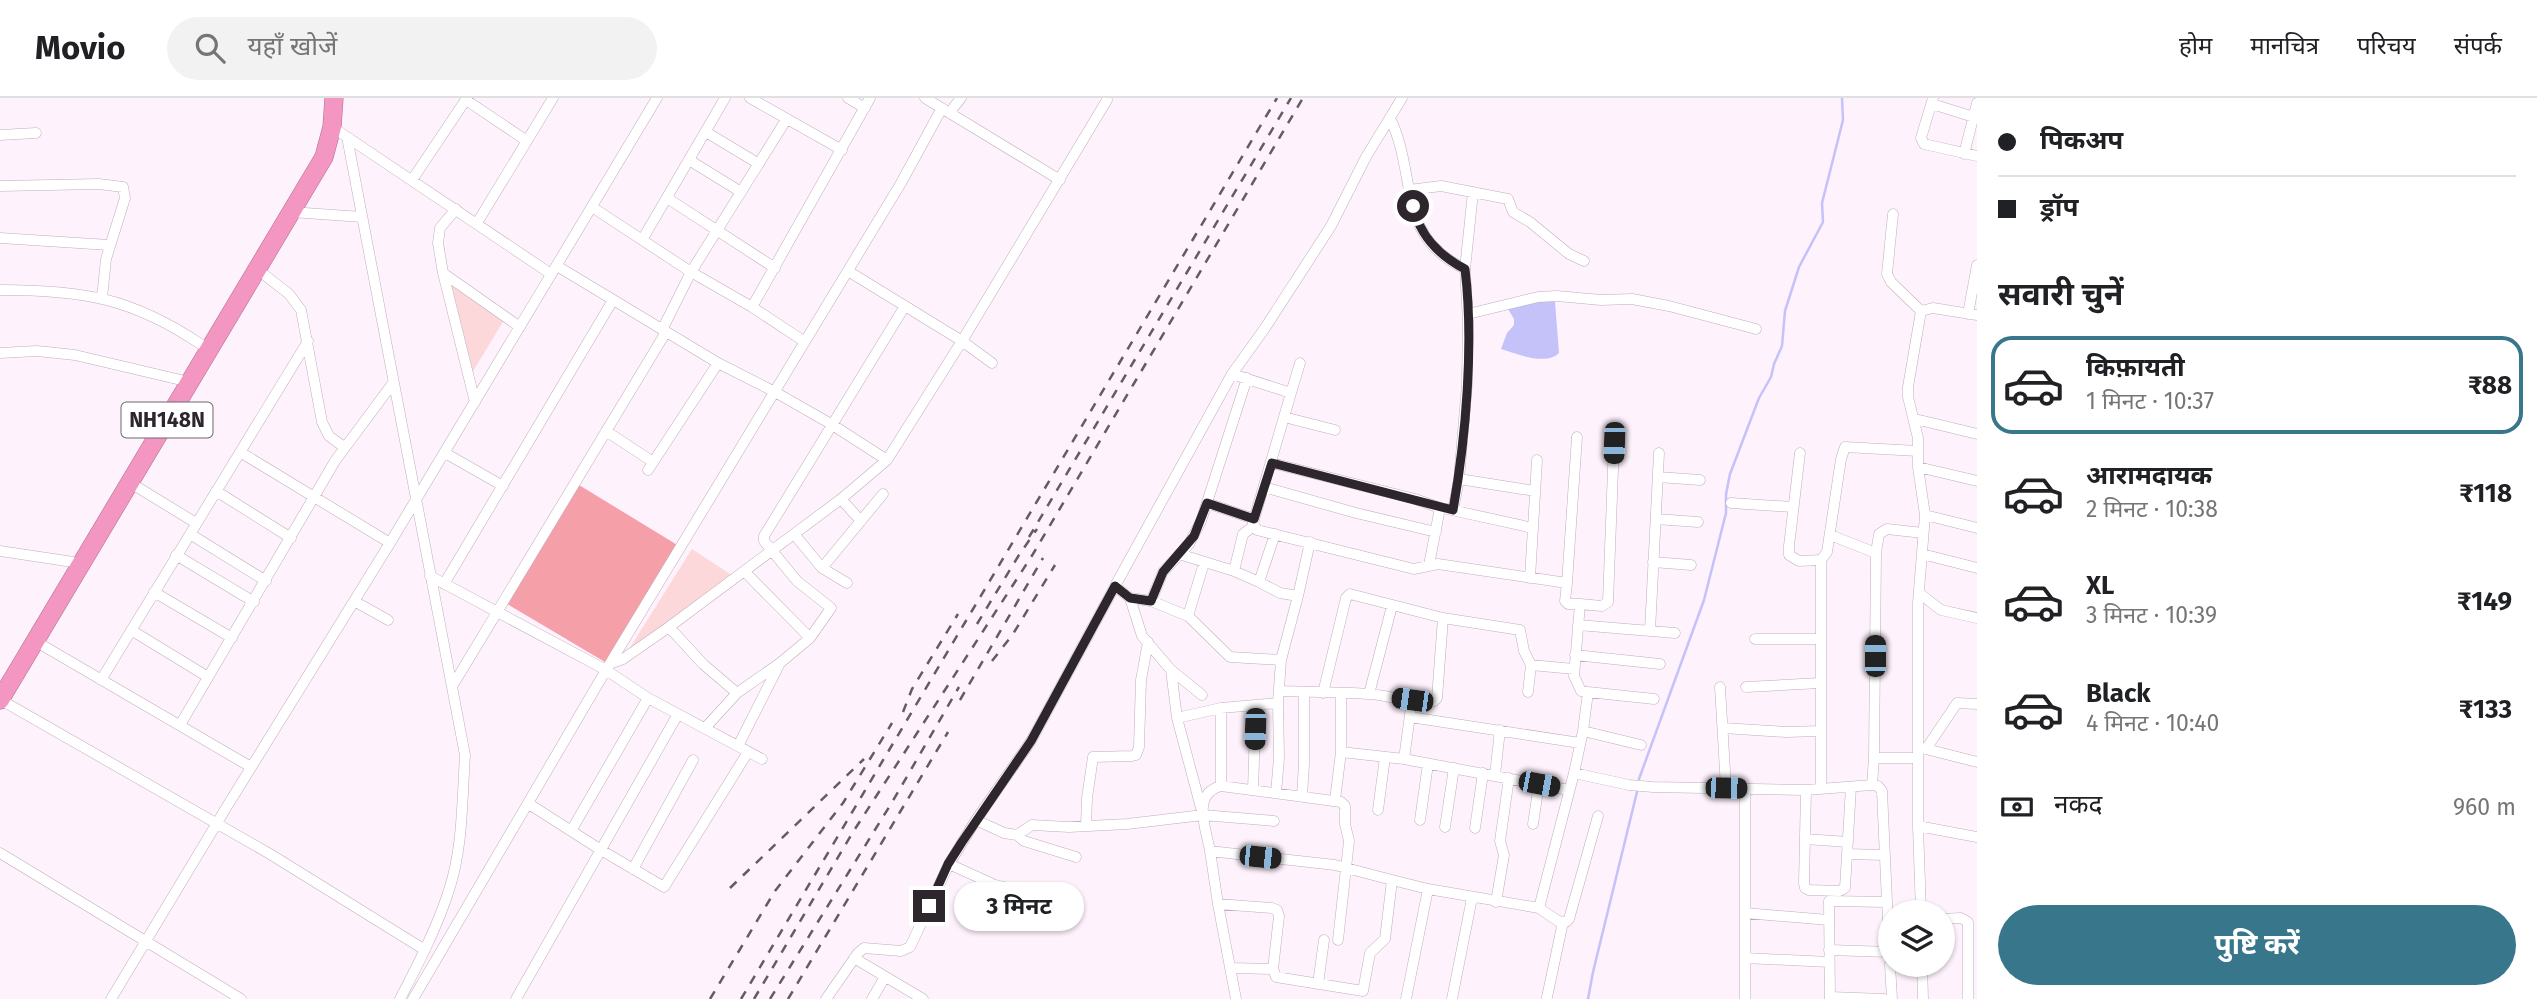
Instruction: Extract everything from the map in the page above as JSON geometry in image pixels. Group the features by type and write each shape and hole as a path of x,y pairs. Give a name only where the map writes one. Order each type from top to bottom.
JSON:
{"highway":[{"name":"NH148N","path":"0,700 324,157 336,134 334,98"},
{"name":"NH148N","path":"0,683 317,152 336,134"}],"street":[{"path":"477,223 553,98"},
{"path":"111,999 390,544 657,98"},
{"path":"642,240 725,98"},
{"path":"752,307 868,103 848,98"},
{"path":"413,999 433,961 804,342 946,110 961,98"},
{"path":"826,999 864,948 901,951 910,947 948,864 1031,741 1231,374 1265,328 1331,226 1366,157 1402,98"},
{"path":"412,180 467,99 527,141"},
{"path":"756,99 786,120 842,149"},
{"path":"929,99 1060,180"},
{"path":"609,667 794,534 887,460 1107,100"},
{"path":"1975,117 1932,101 1921,141 1924,144 1977,156"},
{"path":"1964,154 1977,103"},
{"path":"1390,118 1398,135 1409,190 1422,233 1450,262 1465,269"},
{"path":"453,685 664,331 691,272 786,120"},
{"path":"706,132 759,163"},
{"path":"0,135 36,133"},
{"path":"336,134 554,270 613,300 718,363 775,392 887,460"},
{"path":"336,134 362,217 465,755 460,835 450,889 424,952 400,999"},
{"path":"689,160 741,192"},
{"path":"0,186 99,184 123,187 125,198 109,245 102,298"},
{"path":"1409,190 1441,186 1508,199 1513,212 1530,222 1569,254 1584,261"},
{"path":"1453,510 1459,479 1467,385 1468,314 1465,269 1473,192"},
{"path":"667,198 775,268"},
{"path":"592,207 804,342"},
{"path":"456,209 440,228 438,236 443,273 475,402"},
{"path":"291,212 362,217"},
{"path":"1893,214 1887,274 1891,282 1922,311"},
{"path":"0,238 109,245"},
{"path":"1922,311 1933,308 1973,315 1977,265"},
{"path":"257,269 289,294 301,310 322,422 329,436 344,447"},
{"path":"848,271 962,341 992,363"},
{"path":"443,273 520,327"},
{"path":"0,290 63,292 102,298 169,323 202,345"},
{"path":"1468,314 1538,297 1632,299 1756,329"},
{"path":"444,584 613,300"},
{"path":"705,728 737,693 810,638 831,608 797,581 764,541 767,528 905,306"},
{"path":"1922,311 1908,387 1908,397 1915,419 1925,515 1919,593 1922,900"},
{"path":"102,680 308,341"},
{"path":"0,352 63,353 181,380"},
{"path":"606,431 651,466 718,363"},
{"path":"1234,571 1243,534 1254,523 1300,363"},
{"path":"1231,374 1291,393"},
{"path":"1151,601 1163,572 1194,536 1247,379"},
{"path":"180,725 344,447 393,383"},
{"path":"1284,417 1335,429"},
{"path":"1915,419 1977,434"},
{"path":"1577,437 1565,601 1568,604 1602,606 1608,602 1614,443"},
{"path":"1821,789 1821,560 1827,552 1840,459 1845,447 1918,451"},
{"path":"240,452 390,544"},
{"path":"445,453 503,486"},
{"path":"1650,631 1659,453"},
{"path":"1800,453 1789,555 1800,561 1821,560"},
{"path":"1530,578 1537,460"},
{"path":"1272,463 1415,499 1440,508 1533,528"},
{"path":"1918,467 1977,481"},
{"path":"1658,477 1700,480"},
{"path":"1459,479 1535,491"},
{"path":"129,482 196,523"},
{"path":"1264,486 1356,513 1436,532"},
{"path":"216,491 292,538"},
{"path":"822,568 883,494"},
{"path":"841,499 861,521"},
{"path":"1207,503 1254,523 1257,530 1414,569 1429,565 1567,583"},
{"path":"1731,503 1794,507"},
{"path":"1429,565 1440,508"},
{"path":"1925,515 1977,528"},
{"path":"1656,519 1698,522"},
{"path":"1872,785 1876,553 1879,534 1883,530 1923,533"},
{"path":"190,534 266,581"},
{"path":"794,534 822,568 847,583"},
{"path":"1259,582 1275,534"},
{"path":"1830,535 1876,553"},
{"path":"1276,793 1281,660 1310,542"},
{"path":"0,551 73,562"},
{"path":"1179,554 1234,571 1280,593 1298,596"},
{"path":"1922,554 1977,568"},
{"path":"176,555 254,602"},
{"path":"1653,562 1691,565"},
{"path":"1188,616 1204,563"},
{"path":"744,570 810,638"},
{"path":"430,576 496,613 609,667 648,698 762,759"},
{"path":"1115,586 1130,598 1151,601 1188,616 1230,657 1281,660"},
{"path":"154,592 232,638"},
{"path":"1919,593 1941,610 1977,618"},
{"path":"1323,693 1346,598 1350,594 1443,618 1520,629 1524,651 1531,665 1528,692"},
{"path":"1130,598 1137,627 1148,642 1171,670 1202,695"},
{"path":"354,601 388,620"},
{"path":"1580,604 1574,669 1576,684 1581,691 1654,699"},
{"path":"1369,694 1392,606"},
{"path":"1280,691 1369,694 1430,702 1437,698 1443,618"},
{"path":"1578,625 1675,633"},
{"path":"669,626 696,656 737,693"},
{"path":"131,630 208,677"},
{"path":"1755,639 1820,639"},
{"path":"35,641 251,767"},
{"path":"1086,826 1093,757 1132,756 1136,755 1139,747 1141,680 1148,642"},
{"path":"1575,655 1660,664"},
{"path":"529,804 664,887 743,749 780,663"},
{"path":"1531,665 1574,669"},
{"path":"1171,670 1177,718 1202,812 1236,999"},
{"path":"1746,687 1821,684"},
{"path":"1720,687 1726,788"},
{"path":"1302,796 1304,692"},
{"path":"1539,908 1574,773 1588,692"},
{"path":"1335,800 1341,752 1341,694"},
{"path":"571,831 648,698"},
{"path":"0,700 306,876 424,952 433,961"},
{"path":"1404,759 1412,700"},
{"path":"1177,718 1221,708 1278,703"},
{"path":"1921,751 1957,703 1977,704"},
{"path":"1221,708 1222,786"},
{"path":"516,999 678,714"},
{"path":"1410,718 1580,743"},
{"path":"1723,728 1821,731"},
{"path":"1253,790 1255,729"},
{"path":"1494,775 1500,730"},
{"path":"1583,731 1641,745"},
{"path":"1874,758 1921,751 1977,762"},
{"path":"1341,752 1404,759 1569,790"},
{"path":"1378,810 1385,757"},
{"path":"633,869 693,760"},
{"path":"1420,820 1428,764"},
{"path":"1445,827 1454,768"},
{"path":"1475,828 1483,773"},
{"path":"1574,773 1629,785 1806,790 1878,786 1882,791 1887,900"},
{"path":"1496,902 1504,856 1500,841 1509,778"},
{"path":"1533,824 1539,784"},
{"path":"1202,812 1208,791 1222,786 1335,800 1345,807 1345,824 1349,834 1338,940"},
{"path":"1829,896 1844,888 1851,786"},
{"path":"1745,789 1745,999"},
{"path":"1806,790 1805,888 1829,896 1878,901"},
{"path":"1017,835 1032,825 1086,826 1156,822 1202,812 1274,821"},
{"path":"1563,922 1569,919 1598,816"},
{"path":"976,820 1004,833 1017,835 1024,841 1076,858"},
{"path":"1919,826 1977,837"},
{"path":"1805,839 1848,842"},
{"path":"1210,851 1346,868 1428,889 1539,908 1563,922"},
{"path":"0,853 241,999"},
{"path":"1847,854 1884,855"},
{"path":"948,864 995,885 1072,902"},
{"path":"1218,904 1272,908 1278,911 1273,969 1276,977 1362,995 1370,953 1385,939 1392,880"},
{"path":"1406,999 1428,889"},
{"path":"1829,896 1830,998 1884,999"},
{"path":"1452,999 1472,898"},
{"path":"1745,913 1829,920"},
{"path":"1955,918 1968,922 1968,999"},
{"path":"1547,997 1563,922"},
{"path":"1318,984 1324,940"},
{"path":"1829,950 1878,952"},
{"path":"854,958 923,999"},
{"path":"1745,958 1829,962"},
{"path":"1231,968 1273,969"},
{"path":"872,999 886,977"},
{"path":"1891,977 1892,999"},
{"path":"1922,977 1923,999"}],"shaded area":[{"path":"451,282 504,320 472,373"},
{"path":"579,485 679,546 610,665 507,604"},
{"path":"692,549 736,578 619,665"}],"water":[{"path":"1549,300 1555,302 1559,353 1547,359 1539,359 1501,349 1507,333 1514,325 1514,319 1508,309"}],"waterway":[{"path":"1639,779 1704,600 1726,513 1730,474 1782,346 1785,311 1799,267 1823,222 1822,203 1843,120 1842,98"},
{"path":"1588,999 1637,792"}],"railway":[{"path":"741,999 1277,98"},
{"path":"1029,537 1291,98"},
{"path":"754,999 853,832 1033,554 1303,98"},
{"path":"977,624 1037,529"},
{"path":"960,700 1043,558"},
{"path":"992,661 1013,634 1055,565"},
{"path":"903,712 912,689 958,614"},
{"path":"770,999 891,804 959,687"},
{"path":"710,999 775,891 843,803 892,723"},
{"path":"788,999 948,732"},
{"path":"730,888 864,759"}],"route":[{"path":"929,906 948,864 1031,741 1115,586 1130,598 1151,601 1163,572 1194,536 1207,503 1254,519 1272,463 1453,510 1459,479 1467,385 1468,321 1465,269 1450,262 1422,233 1413,206"}]}
